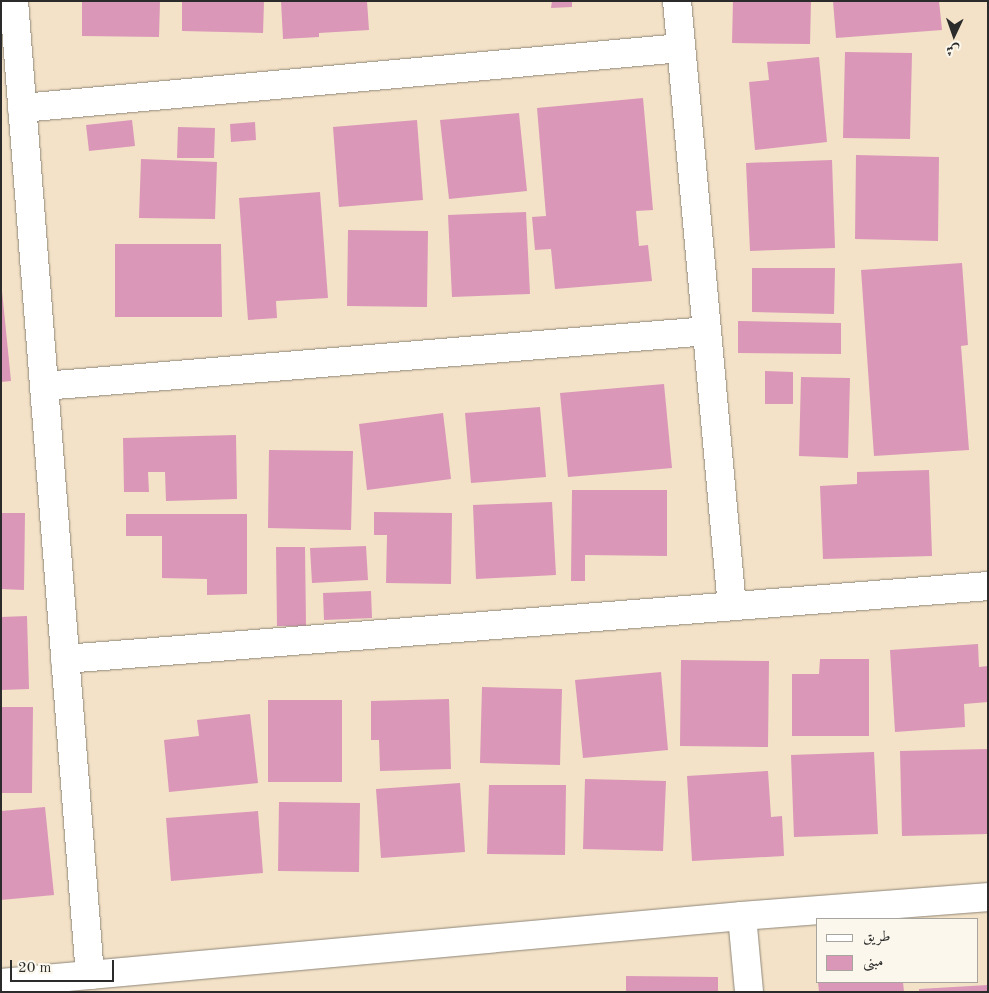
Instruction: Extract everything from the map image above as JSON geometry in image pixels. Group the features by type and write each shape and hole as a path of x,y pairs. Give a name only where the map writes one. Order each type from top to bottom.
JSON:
{"street":[{"path":"14,1 90,975"},
{"path":"677,1 732,606"},
{"path":"22,108 681,48"},
{"path":"44,386 707,330"},
{"path":"65,659 988,586"},
{"path":"1,983 90,975 125,982 742,916 988,896"},
{"path":"742,916 750,992"}],"building":[{"path":"82,1 160,1 159,37 82,36"},
{"path":"182,1 264,1 263,33 182,31"},
{"path":"281,1 367,1 369,30 319,33 319,37 283,39"},
{"path":"552,1 572,1 572,7 551,8"},
{"path":"733,1 811,1 810,44 732,43"},
{"path":"833,1 939,1 942,30 836,38"},
{"path":"845,52 912,53 910,139 843,138"},
{"path":"819,57 827,142 755,150 749,82 769,80 767,62"},
{"path":"643,98 653,210 636,211 639,246 648,245 652,281 555,289 551,249 535,250 532,217 546,216 537,108"},
{"path":"519,113 527,191 449,199 440,120"},
{"path":"132,120 135,146 89,151 86,125"},
{"path":"417,120 423,200 339,207 333,127"},
{"path":"255,122 256,140 231,142 230,124"},
{"path":"178,127 215,128 214,158 177,158"},
{"path":"856,155 939,157 938,241 855,239"},
{"path":"141,159 217,162 215,219 139,218"},
{"path":"832,160 835,248 750,251 746,163"},
{"path":"320,192 328,298 276,301 277,318 248,320 239,198"},
{"path":"526,212 530,294 452,297 448,215"},
{"path":"348,230 428,231 427,307 347,306"},
{"path":"115,244 221,244 222,317 115,317"},
{"path":"962,263 968,345 961,346 969,450 874,456 861,270"},
{"path":"752,268 835,268 834,314 752,312"},
{"path":"1,281 11,381 1,382"},
{"path":"738,321 841,323 841,354 738,353"},
{"path":"765,371 793,372 793,404 765,404"},
{"path":"801,377 850,378 848,458 799,456"},
{"path":"664,384 672,468 568,477 560,393"},
{"path":"540,407 546,477 471,483 465,413"},
{"path":"443,413 451,479 367,490 359,424"},
{"path":"236,435 237,499 166,501 165,472 148,472 149,492 124,492 123,438"},
{"path":"269,450 353,451 351,530 268,528"},
{"path":"929,470 932,556 823,559 820,486 857,484 857,472"},
{"path":"572,490 667,490 667,556 585,555 585,581 571,581"},
{"path":"552,502 556,575 476,579 473,505"},
{"path":"374,512 452,513 451,584 386,583 387,535 374,535"},
{"path":"1,513 25,513 24,590 1,589"},
{"path":"126,514 247,514 247,594 207,595 207,579 162,578 162,536 126,536"},
{"path":"366,546 368,580 312,583 310,548"},
{"path":"276,547 305,547 306,626 277,626"},
{"path":"371,591 372,618 324,620 323,593"},
{"path":"27,616 29,689 1,690 1,617"},
{"path":"978,644 979,667 988,666 988,702 964,704 965,727 895,732 890,650"},
{"path":"820,659 869,659 869,736 792,736 792,674 819,674"},
{"path":"681,660 769,661 768,747 680,746"},
{"path":"661,672 668,750 583,758 575,680"},
{"path":"482,687 562,689 560,765 480,763"},
{"path":"449,699 451,769 380,771 379,740 371,740 371,701"},
{"path":"268,700 342,700 342,782 268,782"},
{"path":"1,707 33,707 32,793 1,793"},
{"path":"250,714 258,783 169,792 164,740 199,736 197,720"},
{"path":"988,749 988,834 902,836 900,751"},
{"path":"874,752 878,834 794,837 791,755"},
{"path":"768,771 771,817 782,816 784,856 692,861 687,776"},
{"path":"585,779 666,781 663,851 583,849"},
{"path":"460,783 465,852 381,858 376,789"},
{"path":"489,785 566,785 565,855 487,854"},
{"path":"279,802 360,803 359,872 278,871"},
{"path":"45,807 54,895 1,900 1,811"},
{"path":"258,811 263,873 171,881 166,818"},
{"path":"626,976 718,977 718,992 626,992"},
{"path":"818,983 903,983 904,992 819,992"},
{"path":"988,985 988,992 919,992 919,989"}]}
